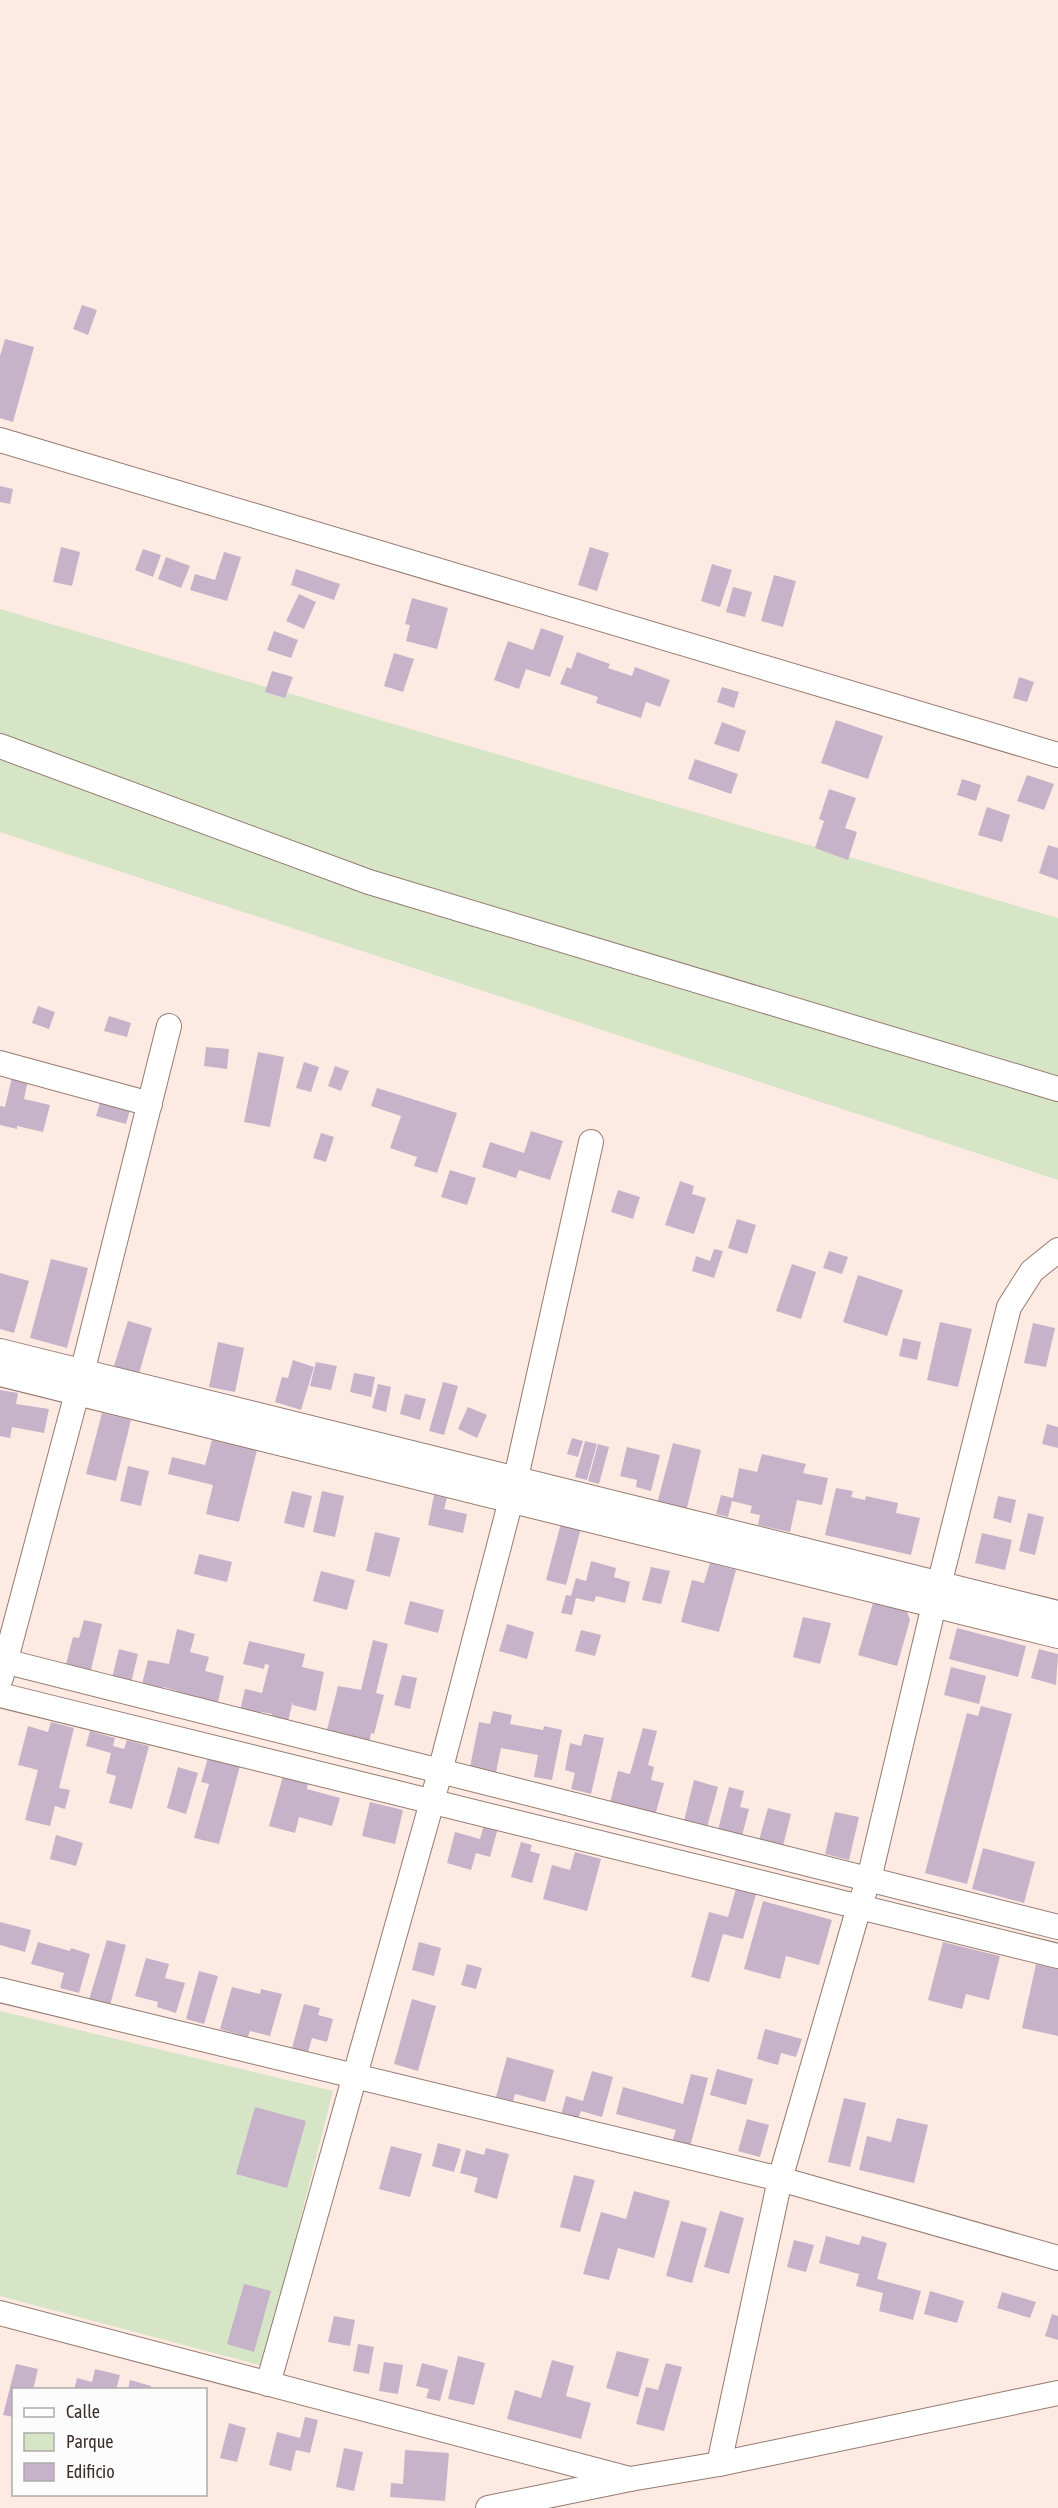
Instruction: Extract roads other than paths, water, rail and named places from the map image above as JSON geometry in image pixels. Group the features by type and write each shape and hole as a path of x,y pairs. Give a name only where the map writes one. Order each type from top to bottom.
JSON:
{"street":[{"path":"0,440 1058,755"},
{"path":"0,746 369,882 1058,1089"},
{"path":"169,1026 80,1382 2,1668 439,1771 1058,1927"},
{"path":"0,1063 150,1104"},
{"path":"268,2384 432,1802 513,1489 591,1142"},
{"path":"719,2464 780,2179 869,1879 1009,1307 1032,1271 1058,1250"},
{"path":"0,1351 80,1382 937,1595 1058,1636"},
{"path":"0,1374 80,1382"},
{"path":"937,1595 1058,1613"},
{"path":"0,1695 1058,1956"},
{"path":"0,1990 780,2179 1058,2258"},
{"path":"0,2313 630,2479"},
{"path":"488,2508 630,2479 719,2464 1058,2393"}]}
